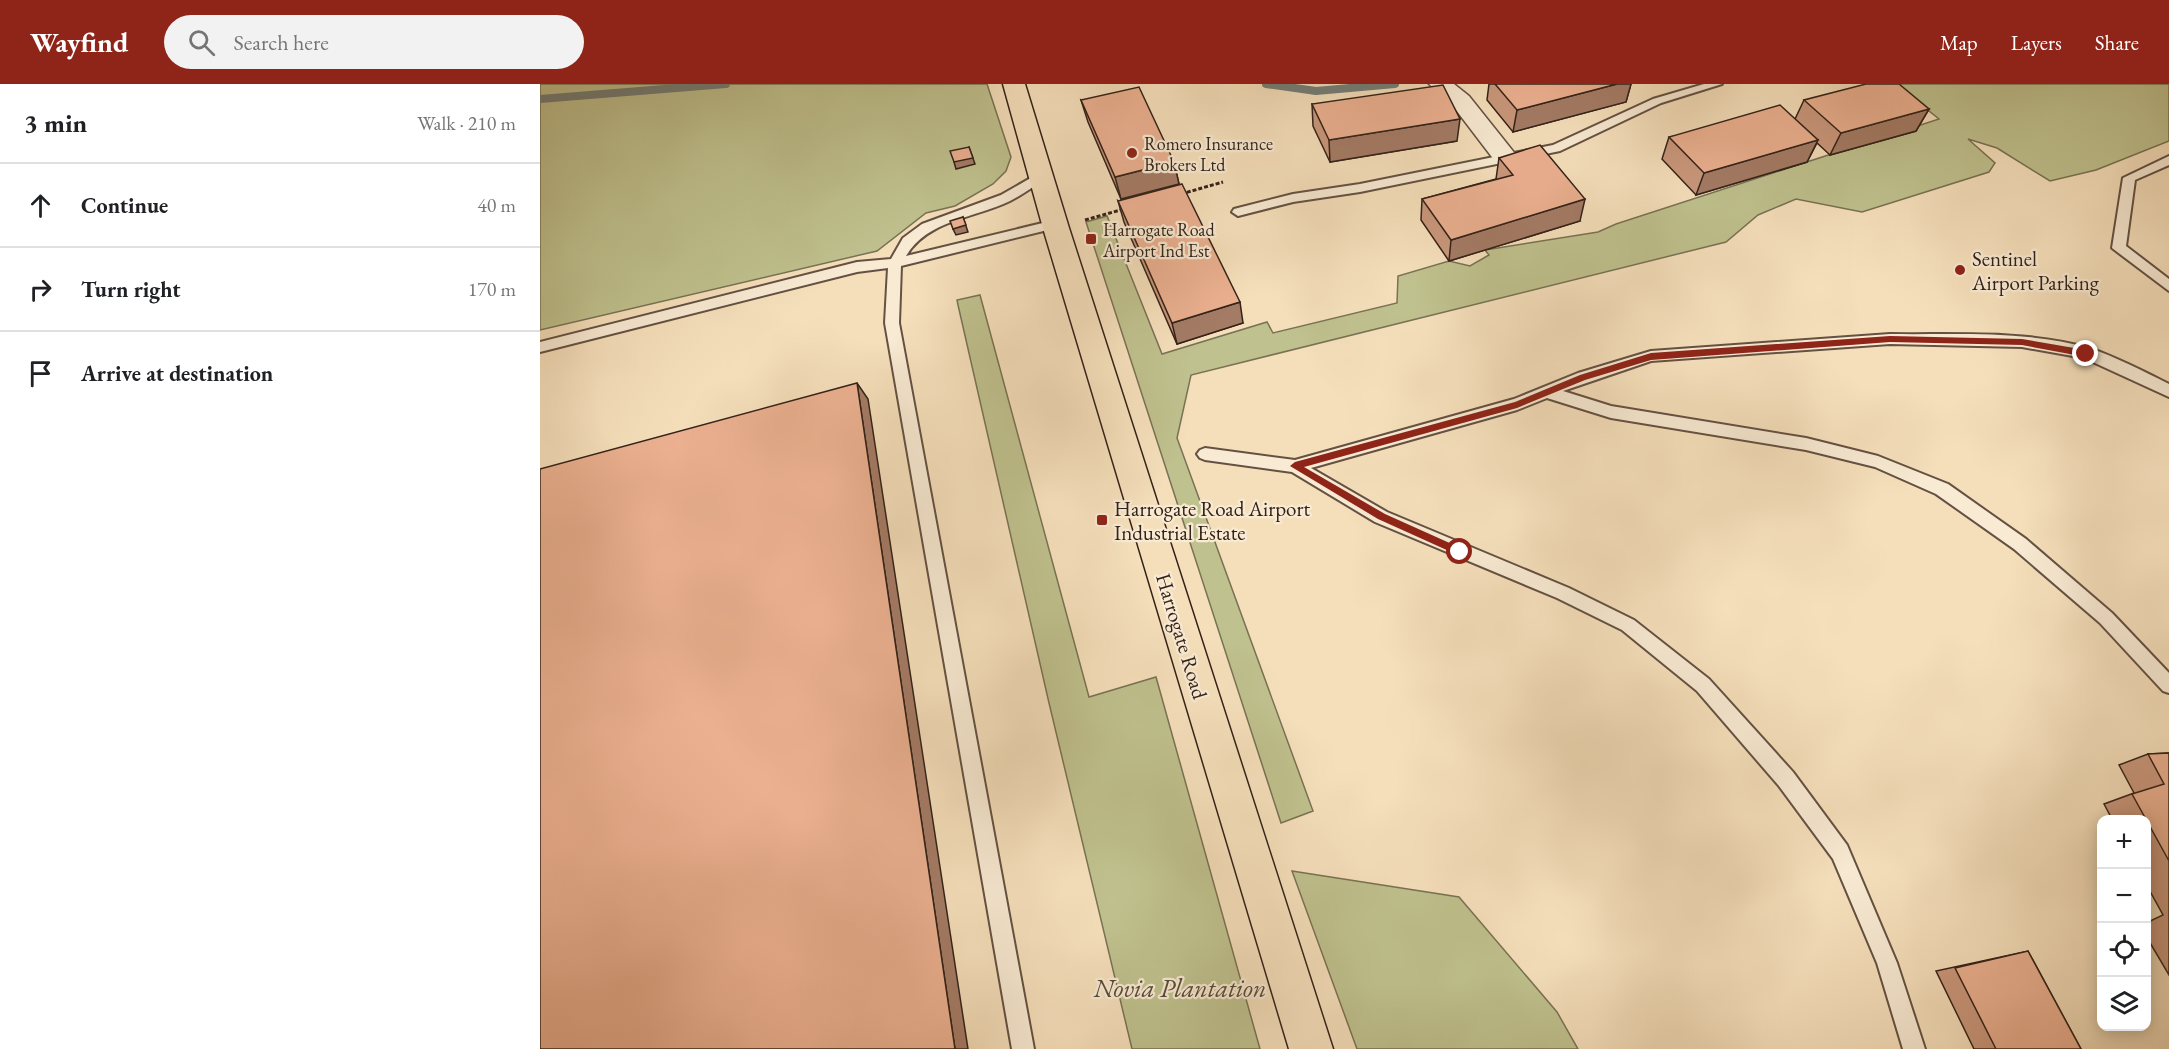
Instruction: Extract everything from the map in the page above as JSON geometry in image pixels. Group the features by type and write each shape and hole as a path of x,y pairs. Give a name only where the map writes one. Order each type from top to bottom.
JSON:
{"highway":[{"name":"Harrogate Road","path":"1016,87 1055,226 1311,1049"}],"street":[{"path":"1440,84 1461,101 1507,160"}],"lane":[{"path":"1238,212 1293,198 1360,188 1507,160 1556,148 1657,101 1716,84"},
{"path":"2169,160 2129,178 2119,248 2169,286"},
{"path":"1023,1049 892,323 894,263 908,241 927,227 1005,198 1041,176"},
{"path":"540,347 857,267 894,263 1055,226"},
{"path":"1295,466 1517,404 1583,377 1651,356 1890,339 2022,342 2086,354 2130,371 2169,392"},
{"path":"1546,392 1611,412 1806,444 1878,462 1942,489 2020,544 2106,618 2169,685"},
{"path":"1205,454 1295,466 1381,516 1563,593 1628,625 1703,686 1786,779 1840,852 1887,963 1914,1049"}],"path":[{"path":"1178,194 1223,182"},
{"path":"1055,226 1133,207"}],"green space":[{"path":"540,84 987,84 1011,157 1006,171 993,184 955,206 926,213 877,251 540,330"},
{"path":"1895,84 2169,84 2169,141 2096,170 2050,181 1997,148 1968,139 1995,163 1989,172 1862,212 1796,199 1758,215 1726,242 1191,375 1177,438 1313,811 1281,823 1086,222 1107,216 1162,354 1267,322 1273,333 1397,303 1398,276 1449,261 1470,266 1489,255 1485,250 1598,232 1616,224 1939,119"},
{"name":"Novia Plantation","path":"980,295 1089,697 1156,677 1260,1049 1132,1049 1049,703 958,305 957,300"},
{"path":"1292,871 1459,897 1557,1012 1578,1049 1357,1049"}],"building":[{"path":"1495,84 1617,84 1517,110"},
{"path":"1866,84 1899,84 1929,109 1841,133 1804,100"},
{"path":"1443,85 1460,119 1329,140 1312,104"},
{"name":"Romero Insurance Brokers Ltd","path":"1139,87 1174,162 1115,177 1081,100"},
{"path":"1780,105 1818,140 1704,173 1669,137"},
{"path":"1540,145 1585,199 1451,240 1422,199 1513,175 1499,158"},
{"path":"969,147 973,158 954,162 950,151"},
{"path":"1182,184 1240,302 1172,323 1118,201"},
{"path":"963,217 966,225 953,229 950,221"},
{"path":"857,383 955,1049 540,1049 540,469"},
{"path":"2169,753 2169,861 2151,828 2151,815 2144,815 2132,794 2164,784 2148,754"},
{"path":"2028,951 2081,1049 1996,1049 1955,968"}],"waterway":[{"path":"540,99 726,84"},
{"path":"1266,84 1316,91 1395,84"}],"place":[{"name":"Romero Insurance Brokers Ltd","path":"1132,153"},
{"name":"Harrogate Road Airport Ind Est","path":"1091,239"},
{"name":"Sentinel Airport Parking","path":"1960,270"},
{"name":"Harrogate Road Airport Industrial Estate","path":"1102,520"}],"route":[{"path":"1460,552 1381,516 1295,466 1517,404 1583,377 1651,356 1890,339 2022,342 2086,354"}]}
